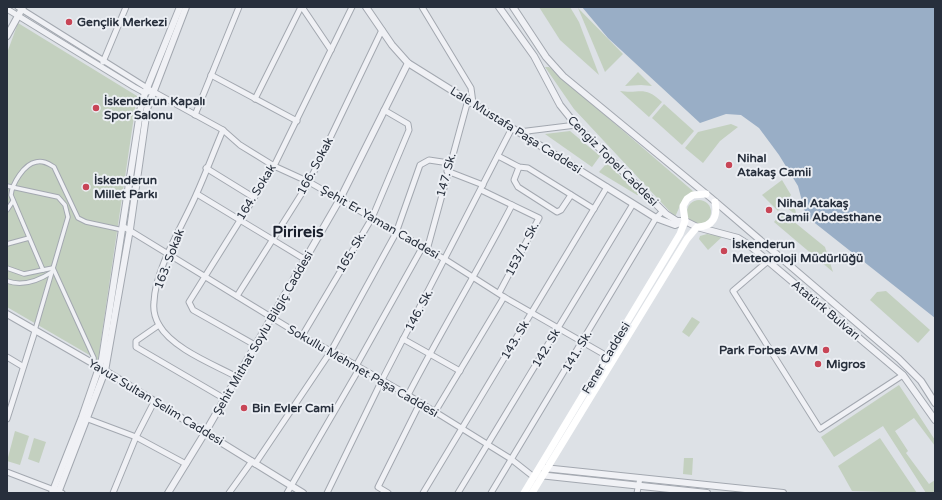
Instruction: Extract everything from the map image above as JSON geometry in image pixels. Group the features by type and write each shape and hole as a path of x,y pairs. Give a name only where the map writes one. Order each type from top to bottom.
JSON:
{"main road":[{"path":"685,221 683,211 687,199 693,195 710,198 716,215 714,220 703,227 697,227"},
{"name":"Fener Caddesi","path":"524,493 538,475 680,234 685,221"},
{"name":"Fener Caddesi","path":"532,493 538,475 547,468 687,239 697,227"}],"street":[{"path":"101,67 126,7"},
{"path":"57,492 82,417 96,365 106,340 150,89 180,7"},
{"path":"57,492 88,419 106,370 145,93 150,89 186,7"},
{"path":"195,115 240,7"},
{"path":"255,99 301,7 331,50"},
{"name":"164. Sokak","path":"256,345 204,317 190,306 190,298 238,220 274,166 352,7"},
{"name":"Lale Mustafa Paşa Caddesi","path":"366,7 408,63 656,218 675,225 685,221"},
{"path":"422,7 471,88 470,101"},
{"name":"Cengiz Topel Caddesi","path":"499,7 534,56 560,105 576,125 663,211 677,221 685,221"},
{"path":"513,7 546,57 563,76 710,198"},
{"path":"7,36 16,15 21,8"},
{"name":"Şehit Er Yaman Caddesi","path":"21,8 150,89 223,130 240,145 274,166 309,182 424,249 446,260 504,297 607,356"},
{"path":"7,9 145,93"},
{"name":"166. Sokak","path":"237,296 309,182 382,30"},
{"name":"Şehit Mithat Soylu Bilgiç Caddesi","path":"168,493 206,432 340,200 408,63"},
{"path":"212,75 297,121"},
{"name":"147. Sk.","path":"287,493 424,249 449,163 470,101"},
{"name":"165. Sk.","path":"302,336 372,218 409,130 408,124 384,110"},
{"path":"519,132 576,125"},
{"name":"146. Sk.","path":"328,493 382,380 446,260 512,128"},
{"name":"163. Sokak","path":"159,325 154,314 154,301 159,279 168,254 197,194 206,168 223,130"},
{"path":"498,156 519,168 528,168 594,209"},
{"path":"229,493 254,462 331,351 396,233 420,165 429,160 449,163"},
{"path":"7,200 12,187 27,167 36,162 47,163 54,167 78,218 86,222 126,228"},
{"path":"206,168 253,197"},
{"path":"519,168 514,180 518,187 557,212 561,210 571,195"},
{"name":"153/1. Sk.","path":"447,171 539,218 499,293"},
{"path":"7,186 58,197 65,205 68,217 7,419"},
{"name":"143. Sk","path":"423,493 607,187"},
{"path":"197,194 306,260"},
{"path":"10,195 44,270"},
{"name":"Atatürk Bulvarı","path":"710,198 912,370 935,403"},
{"path":"7,210 13,201"},
{"name":"142. Sk","path":"458,493 634,204"},
{"path":"408,396 429,355 474,278 512,205"},
{"name":"141. Sk.","path":"491,493 583,342 656,218 663,211"},
{"path":"685,221 697,227"},
{"name":"Atatürk Bulvarı","path":"697,227 738,238 768,261 903,375 935,420"},
{"name":"Sokullu Mehmet Paşa Caddesi","path":"126,228 302,336 382,380 461,430 488,444 538,475"},
{"path":"7,244 29,238"},
{"path":"768,261 733,291 820,429 903,375"},
{"path":"7,268 24,274 52,270"},
{"path":"52,270 96,365"},
{"path":"7,281 24,284 35,281 52,270"},
{"path":"434,412 504,297"},
{"name":"Yavuz Sultan Selim Caddesi","path":"7,314 34,331 106,370 154,402 206,432 303,493"},
{"path":"225,399 136,347 136,340 159,325 178,344 237,377"},
{"path":"403,339 429,355 460,371"},
{"path":"7,357 22,366"},
{"path":"113,493 136,437 154,402"},
{"path":"388,493 378,487 420,403"},
{"path":"88,419 136,437 186,464"},
{"path":"547,468 783,493"},
{"path":"7,472 57,492"},
{"path":"538,475 707,493"},
{"path":"636,493 640,478"}],"green space":[{"path":"539,7 570,7 579,22 599,75 560,40"},
{"path":"578,8 623,54 605,72"},
{"name":"İskenderun Millet Parkı","path":"18,23 137,96 98,360 7,307 7,53"},
{"path":"545,67 549,67 694,192 683,199 675,217 574,109"},
{"path":"638,72 652,86 625,86"},
{"path":"620,91 646,92 662,102 649,117"},
{"path":"664,104 694,131 682,145 652,118"},
{"path":"731,124 738,127 720,141 703,163 685,148 698,132"},
{"path":"570,131 600,156 592,167 545,134"},
{"path":"607,163 640,195 637,195 599,172"},
{"path":"782,180 791,195 778,211 762,195"},
{"path":"792,199 797,216 786,207"},
{"path":"699,200 707,204 711,212 707,220 699,224 691,220 687,212 691,204"},
{"path":"782,212 825,247 833,272 774,222"},
{"path":"707,234 723,236 708,250 699,239 700,236"},
{"path":"886,291 930,330 918,343 870,300 877,292"},
{"path":"692,317 700,322 689,337 682,332"},
{"path":"899,385 935,440 935,446 914,418 895,431 908,451 906,453 929,484 935,480 935,493 926,493 883,426 834,457 821,437"},
{"path":"15,431 29,436 20,465 7,461"},
{"path":"34,438 46,442 39,463 28,459"},
{"path":"880,438 917,493 852,491 838,466"},
{"path":"684,458 693,458 692,475 683,474"}],"water":[{"path":"582,7 935,7 935,318 806,216 798,186 779,155 759,128 741,115 726,114 700,123 608,38"}],"place":[{"name":"Gençlik Merkezi","path":"69,22"},
{"name":"İskenderun Kapalı Spor Salonu","path":"96,108"},
{"name":"Nihal Atakaş Camii","path":"729,165"},
{"name":"İskenderun Millet Parkı","path":"86,187"},
{"name":"Nihal Atakaş Camii Abdesthane","path":"769,210"},
{"name":"İskenderun Meteoroloji Müdürlüğü","path":"724,251"},
{"name":"Park Forbes AVM","path":"826,350"},
{"name":"Migros","path":"818,364"},
{"name":"Bin Evler Cami","path":"244,408"}],"district":[{"name":"Pirireis","path":"298,231"}]}
